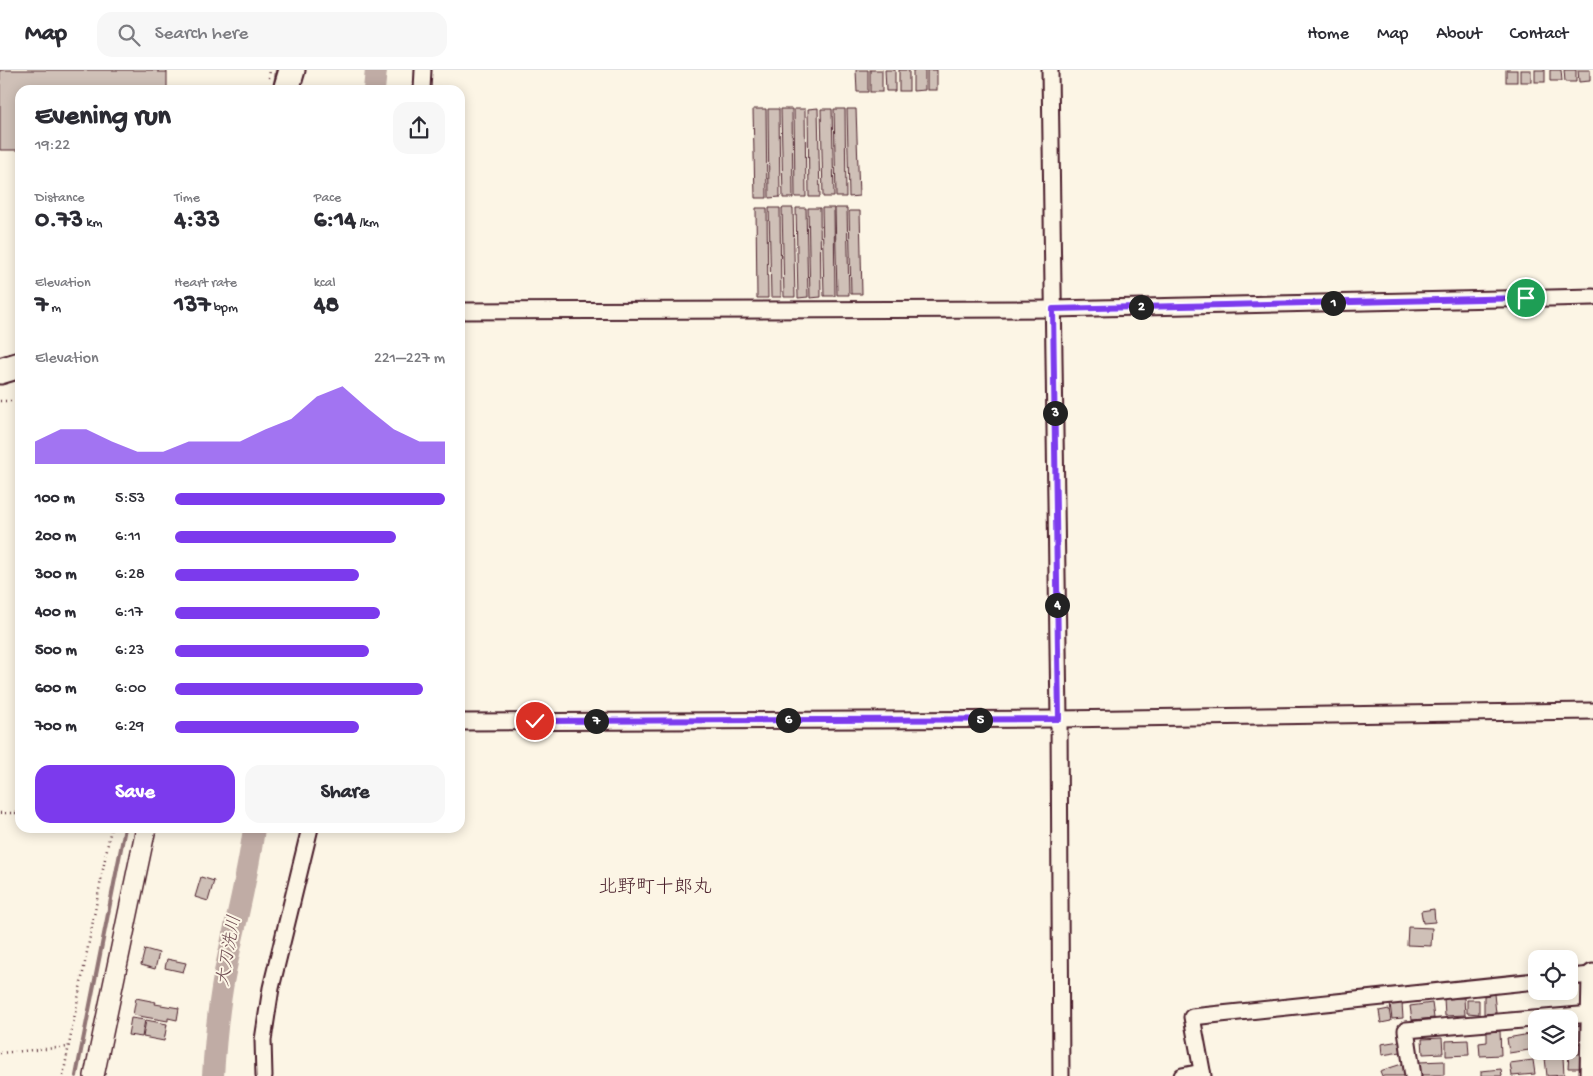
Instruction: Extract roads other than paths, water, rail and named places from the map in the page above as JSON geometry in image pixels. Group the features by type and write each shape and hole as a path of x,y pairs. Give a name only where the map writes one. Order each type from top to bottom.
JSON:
{"highway":[{"path":"288,85 292,70"},
{"path":"0,371 15,366"}],"main road":[{"path":"1591,1076 1592,975"}],"street":[{"path":"422,85 423,70"},
{"path":"1050,70 1059,719 1061,1076"},
{"path":"465,311 1053,309 1593,297"},
{"path":"465,722 1059,719 1593,711"},
{"path":"94,1076 145,833"},
{"path":"264,1076 263,1040 271,988 309,833"},
{"path":"1578,976 1592,975"},
{"path":"1182,1076 1202,1074 1192,1017 1528,982"},
{"path":"1413,1076 1406,1030 1591,1014"}],"waterway":[{"path":"275,85 277,70"},
{"name":"大刀洗川","path":"374,85 376,70"},
{"path":"76,1076 124,833"},
{"name":"大刀洗川","path":"213,1076 222,989 245,884 253,833"}],"district":[{"name":"北野町十郎丸","path":"655,888"}]}
